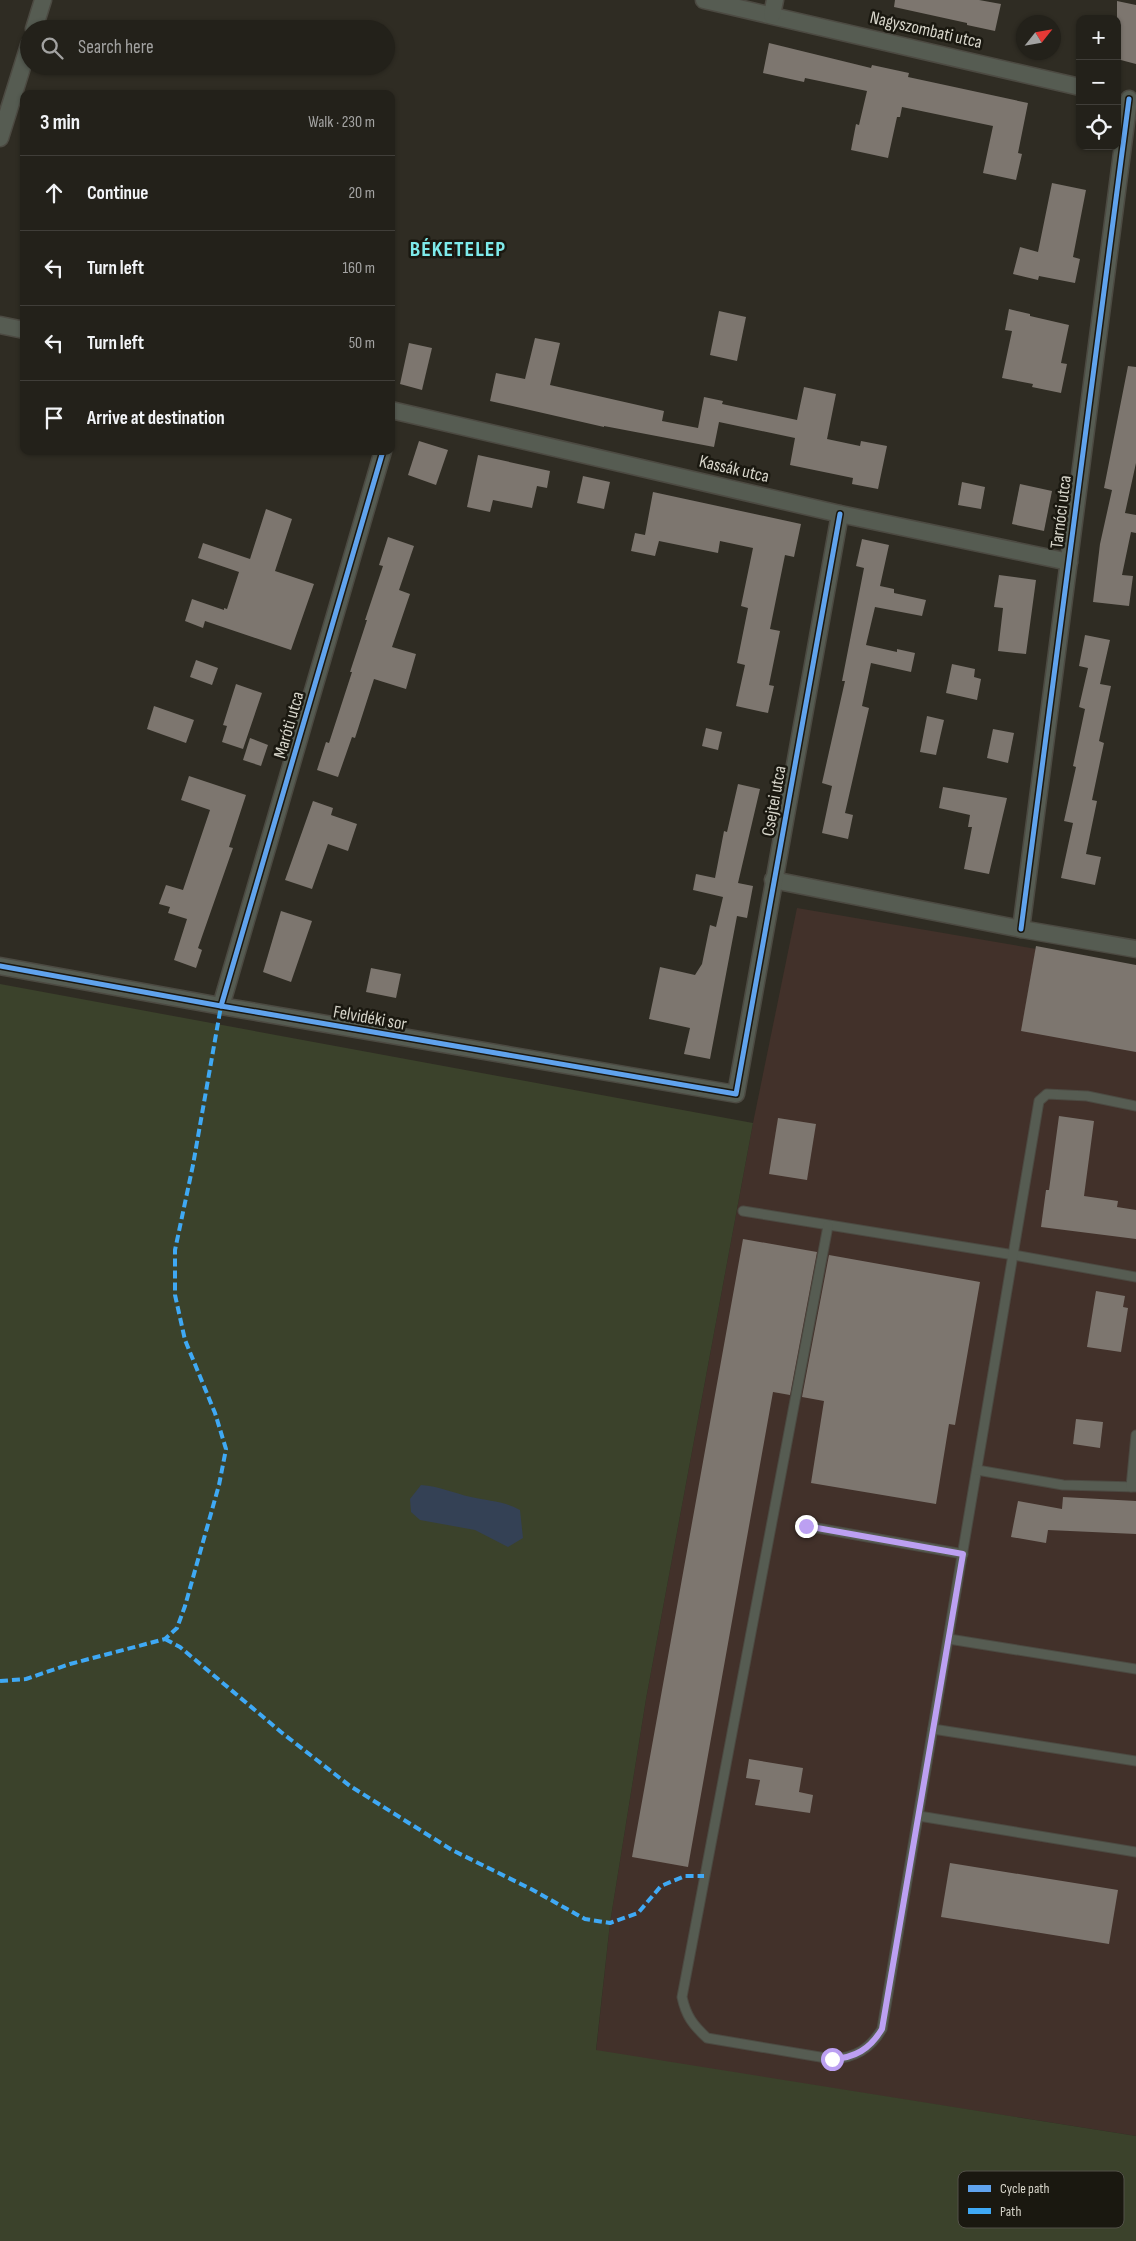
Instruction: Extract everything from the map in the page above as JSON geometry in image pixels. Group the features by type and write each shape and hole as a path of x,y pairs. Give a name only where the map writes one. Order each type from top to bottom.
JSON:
{"street":[{"path":"37,20 43,0"},
{"name":"Nagyszombati utca","path":"704,0 773,7 1076,86"},
{"path":"0,138 20,74"},
{"name":"Tarnóci utca","path":"1021,929 1127,98"},
{"path":"0,325 20,329"},
{"name":"Kassák utca","path":"395,415 840,514 1069,562"},
{"name":"Maróti utca","path":"221,1006 382,455"},
{"name":"Csejtei utca","path":"736,1094 840,514"},
{"path":"773,880 1021,929 1136,949"},
{"name":"Felvidéki sor","path":"0,966 221,1006 736,1094"}],"lane":[{"path":"828,1226 682,1997 685,2012 692,2025 707,2038 832,2059 845,2058 861,2053 874,2042 882,2029 1039,1101 1047,1094 1079,1096 1136,1106"},
{"path":"743,1211 1136,1277"},
{"path":"977,1470 1063,1485 1134,1487 1136,1435"},
{"path":"806,1526 963,1554"},
{"path":"949,1639 1136,1669"},
{"path":"933,1729 1136,1761"},
{"path":"919,1816 1136,1852"}],"shaded area":[{"path":"797,908 1136,966 1136,2136 596,2051 610,1923 646,1699 753,1123"}],"green space":[{"path":"0,984 753,1123 646,1699 610,1923 596,2050 1136,2136 1136,2241 0,2241"}],"water":[{"path":"421,1485 502,1503 520,1510 523,1538 508,1547 475,1530 420,1520 411,1512 410,1499"}],"building":[{"path":"895,0 979,0 1001,4 995,31 894,7"},
{"path":"1117,1 1136,5 1136,64 1121,60 1121,15 1117,15"},
{"path":"769,43 871,68 872,65 909,73 908,77 1028,103 1018,153 1022,154 1016,180 983,173 993,126 902,107 900,117 897,117 888,158 851,150 856,124 859,125 867,91 805,78 804,82 763,73"},
{"path":"1052,183 1086,190 1073,257 1080,259 1075,283 1039,276 1038,280 1013,274 1020,247 1038,252"},
{"path":"1009,309 1069,325 1061,363 1067,364 1061,393 1032,387 1033,384 1002,378 1012,331 1005,330"},
{"path":"719,311 746,317 737,361 710,355"},
{"path":"535,338 560,343 550,385 664,411 662,421 698,428 704,397 723,401 722,404 797,420 804,387 836,394 827,439 860,446 861,441 887,446 878,489 852,484 853,478 790,465 795,438 719,422 714,447 604,427 490,401 496,373 525,379"},
{"path":"409,343 432,348 422,390 400,384"},
{"path":"1128,366 1136,367 1136,463 1125,513 1136,515 1136,533 1131,532 1122,575 1133,576 1129,606 1093,602 1100,544 1112,490 1104,488"},
{"path":"419,441 448,450 436,485 408,475"},
{"path":"478,455 550,471 547,488 537,486 532,508 493,500 490,512 467,507"},
{"path":"583,476 610,482 604,509 577,503"},
{"path":"962,482 985,487 981,509 958,505"},
{"path":"1020,484 1052,491 1044,531 1012,524"},
{"path":"653,492 801,524 794,557 785,555 770,629 780,631 769,685 774,686 768,713 736,706 745,665 737,663 748,608 741,606 753,548 720,541 718,553 659,541 655,556 631,551 635,533 645,535"},
{"path":"266,509 292,519 275,571 314,584 291,650 205,621 203,628 185,621 192,599 224,610 224,608 227,609 239,572 198,558 203,543 250,559"},
{"path":"388,537 414,546 399,590 410,594 392,647 416,654 406,689 374,679 355,738 352,737 338,777 317,770 326,742 329,743 352,672 350,672 367,620 365,620 383,566 379,565"},
{"path":"862,539 889,545 880,586 894,589 894,593 926,600 922,616 875,607 866,645 897,652 897,649 915,653 911,672 871,663 862,706 869,708 845,813 853,815 848,839 822,833 832,786 822,783 845,681 842,681 864,568 856,566"},
{"path":"999,575 1036,580 1026,654 998,651 1003,608 994,607"},
{"path":"1085,635 1110,640 1100,684 1111,686 1099,741 1104,743 1092,800 1097,801 1086,854 1101,857 1095,885 1061,878 1073,823 1064,821 1076,767 1073,766 1085,709 1079,707 1088,668 1079,666"},
{"path":"196,660 218,668 212,685 190,677"},
{"path":"952,664 975,669 974,677 981,679 977,700 946,693"},
{"path":"236,684 262,693 243,749 222,742 227,726 223,725"},
{"path":"154,706 194,720 186,743 147,729"},
{"path":"927,716 944,720 936,755 920,752"},
{"path":"706,728 722,732 718,750 702,746"},
{"path":"993,729 1014,733 1008,763 987,758"},
{"path":"250,738 268,745 261,766 243,760"},
{"path":"189,776 246,795 229,847 233,848 198,948 202,950 196,968 174,960 187,919 168,913 170,907 159,904 166,885 183,890 210,810 181,800"},
{"path":"738,784 760,789 738,883 753,886 747,918 737,916 710,1059 684,1054 690,1028 649,1019 660,967 695,975 702,964 710,925 716,927 723,897 693,890 696,874 715,878 724,831 727,832"},
{"path":"943,787 1007,798 989,874 964,869 972,827 968,827 970,815 939,808"},
{"path":"313,801 333,808 331,815 357,824 348,851 328,844 312,889 285,880"},
{"path":"281,911 312,921 291,982 263,972"},
{"path":"1036,946 1136,965 1136,1052 1021,1031"},
{"path":"371,968 401,974 396,998 366,992"},
{"path":"1059,1116 1094,1121 1084,1196 1118,1201 1117,1207 1136,1210 1136,1239 1041,1227 1046,1190 1049,1190"},
{"path":"778,1118 816,1124 807,1180 769,1174"},
{"path":"743,1239 817,1252 790,1395 773,1392 688,1867 632,1857"},
{"path":"829,1255 980,1282 955,1425 949,1424 936,1504 811,1483 824,1401 802,1397"},
{"path":"1096,1291 1125,1296 1123,1307 1128,1308 1121,1352 1087,1347"},
{"path":"1076,1419 1103,1422 1100,1448 1073,1444"},
{"path":"1063,1497 1136,1501 1136,1534 1048,1530 1046,1543 1011,1537 1018,1501 1062,1509"},
{"path":"749,1759 803,1768 799,1792 813,1795 810,1813 755,1805 760,1780 746,1778"},
{"path":"950,1863 1118,1890 1109,1944 941,1917"}],"marked path":[{"path":"0,1681 26,1679 70,1664 165,1639 177,1628 185,1606 219,1485 226,1449 215,1413 185,1340 175,1295 175,1250 193,1165 221,1006"},
{"path":"165,1639 180,1647 281,1732 350,1786 452,1850 531,1889 585,1919 610,1923 638,1913 661,1886 685,1876 704,1876"}],"cycle path":[{"path":"1021,929 1129,99"},
{"path":"221,1006 382,455"},
{"path":"0,966 221,1006 736,1094 840,514"}],"district":[{"name":"BÉKETELEP","path":"458,249"}],"route":[{"path":"806,1526 963,1554 882,2029 874,2042 861,2053 845,2058 832,2059"}]}
